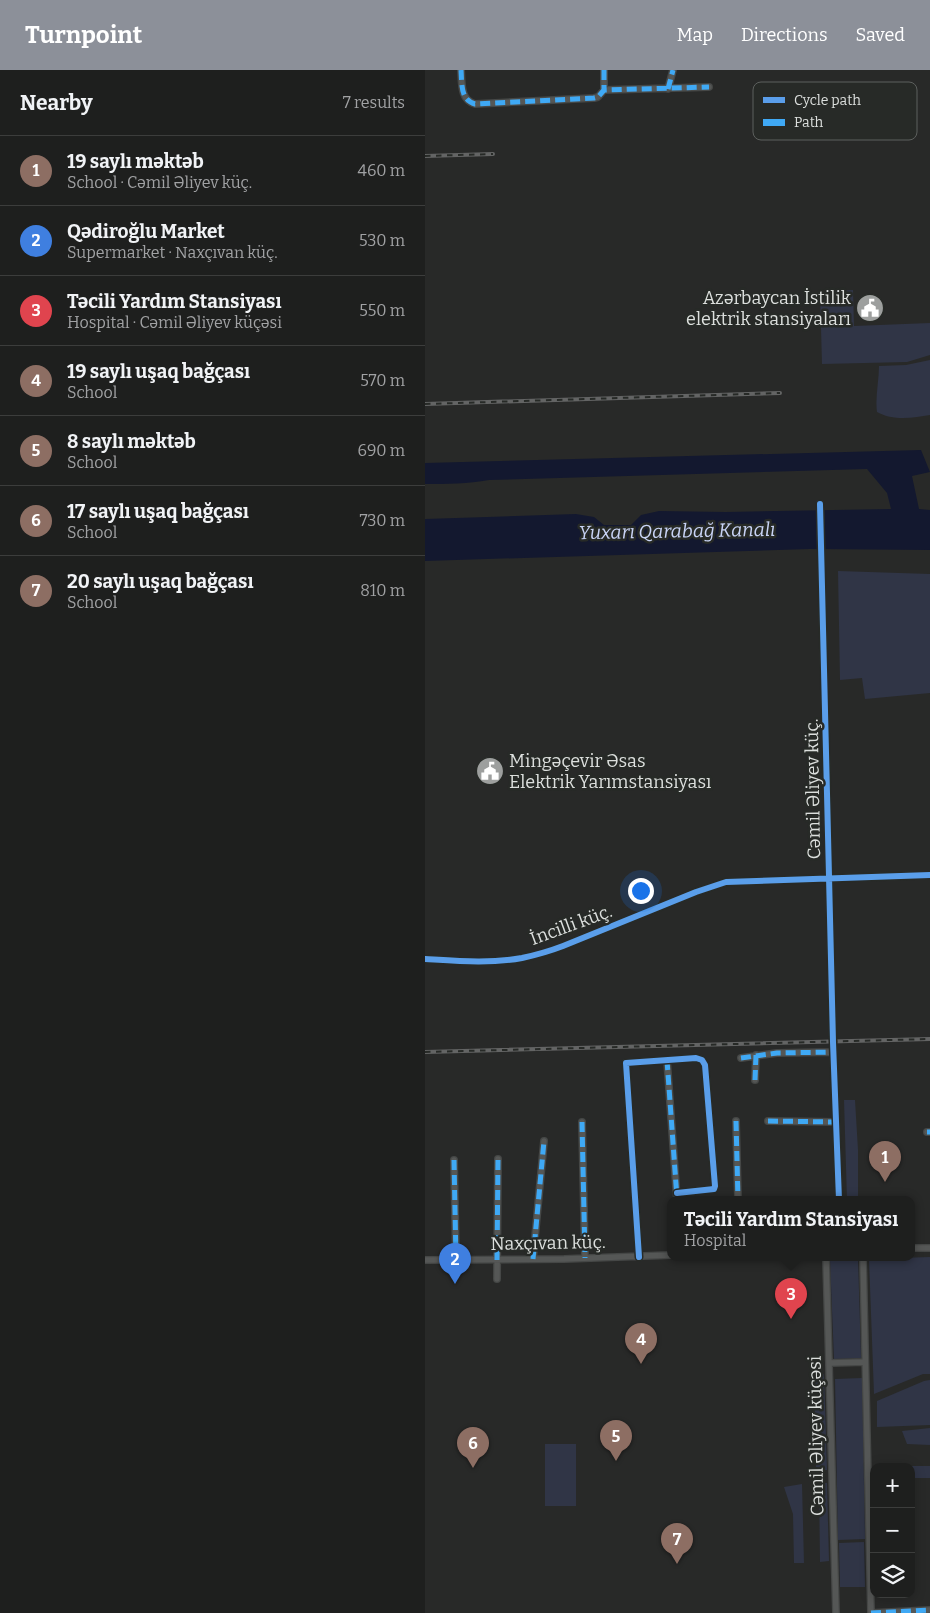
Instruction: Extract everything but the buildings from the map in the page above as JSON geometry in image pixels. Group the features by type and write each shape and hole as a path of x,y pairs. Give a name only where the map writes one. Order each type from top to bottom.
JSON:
{"street":[{"path":"461,70 462,88 465,98 475,104 594,98 598,97 605,90 709,87"},
{"path":"604,70 605,90"},
{"path":"668,89 673,70"},
{"name":"Cəmil Əliyev küç.","path":"820,504 833,1052 839,1196"},
{"name":"İncilli küç.","path":"425,958 483,961 521,958 563,946 696,892 726,882 930,875"},
{"path":"741,1058 777,1053 833,1052"},
{"path":"755,1080 756,1055"},
{"path":"639,1257 627,1063 696,1058 702,1060 705,1065 715,1186 714,1189 708,1190 677,1192"},
{"path":"667,1060 677,1196"},
{"path":"736,1121 739,1196"},
{"path":"769,1121 836,1122"},
{"path":"582,1122 585,1258"},
{"path":"533,1259 544,1141"},
{"path":"497,1280 498,1159"},
{"path":"455,1160 456,1260"},
{"path":"915,1248 930,1248"},
{"name":"Naxçıvan küç.","path":"425,1260 667,1255"},
{"name":"Cəmil Əliyev küçəsi","path":"826,1261 836,1613"},
{"path":"863,1261 871,1613 930,1610"},
{"path":"830,1363 865,1362"}],"shaded area":[{"path":"853,290 854,326 930,323 930,355 907,362 822,364 820,292"},
{"path":"930,360 930,415 896,418 877,412 879,366 906,365"},
{"path":"838,571 930,574 930,693 865,699 862,678 840,680"},
{"path":"844,1100 855,1100 858,1196 847,1196"},
{"path":"915,1257 930,1257 930,1374 923,1374 874,1394 869,1261 915,1261"},
{"path":"830,1261 858,1261 861,1358 834,1359"},
{"path":"819,1374 824,1374 827,1470 816,1471 814,1382"},
{"path":"862,1378 865,1539 838,1540 835,1379"},
{"path":"930,1380 930,1425 877,1427 877,1401"},
{"path":"930,1428 930,1445 907,1444 902,1431"},
{"path":"545,1444 576,1444 576,1506 545,1506"},
{"path":"915,1466 930,1466 930,1478 915,1478"},
{"path":"819,1483 827,1483 829,1561 820,1562"},
{"path":"802,1484 804,1563 794,1563 793,1514 784,1487"},
{"path":"864,1542 865,1587 840,1587 839,1543"}],"water":[{"name":"Yuxarı Qarabağ Kanalı","path":"921,450 930,472 912,476 919,509 930,510 930,550 810,549 425,561 425,519 576,514 594,517 604,525 631,525 641,515 659,511 726,512 891,509 887,493 867,469 489,480 425,484 425,463"}],"railway":[{"path":"425,156 493,154"},
{"path":"425,404 780,393"},
{"path":"425,1052 930,1039"}],"marked path":[{"path":"461,70 464,95 470,102 475,104 594,98 598,97 604,90 709,87"},
{"path":"604,70 604,90"},
{"path":"668,89 673,70"},
{"path":"741,1058 777,1053 833,1052"},
{"path":"755,1080 756,1055"},
{"path":"667,1060 677,1196"},
{"path":"736,1121 738,1196"},
{"path":"768,1121 836,1122"},
{"path":"582,1122 585,1258"},
{"path":"533,1259 544,1141"},
{"path":"497,1260 498,1159"},
{"path":"454,1160 456,1260"},
{"path":"871,1613 930,1610"}],"cycle path":[{"path":"820,504 833,1042 839,1196"},
{"path":"425,959 486,961 510,960 532,956 563,946 696,892 726,882 930,875"},
{"path":"639,1257 626,1063 696,1058 702,1060 705,1065 715,1186 714,1189 677,1193"}],"place":[{"name":"Azərbaycan İstilik elektrik stansiyaları","path":"870,308"},
{"name":"Mingəçevir Əsas Elektrik Yarımstansiyası","path":"490,771"},
{"name":"19 saylı məktəb","path":"885,1182"},
{"name":"Qədiroğlu Market","path":"455,1284"},
{"name":"Təcili Yardım Stansiyası","path":"791,1319"},
{"name":"19 saylı uşaq bağçası","path":"641,1364"},
{"name":"8 saylı məktəb","path":"616,1461"},
{"name":"17 saylı uşaq bağçası","path":"473,1468"},
{"name":"20 saylı uşaq bağçası","path":"677,1564"}]}
